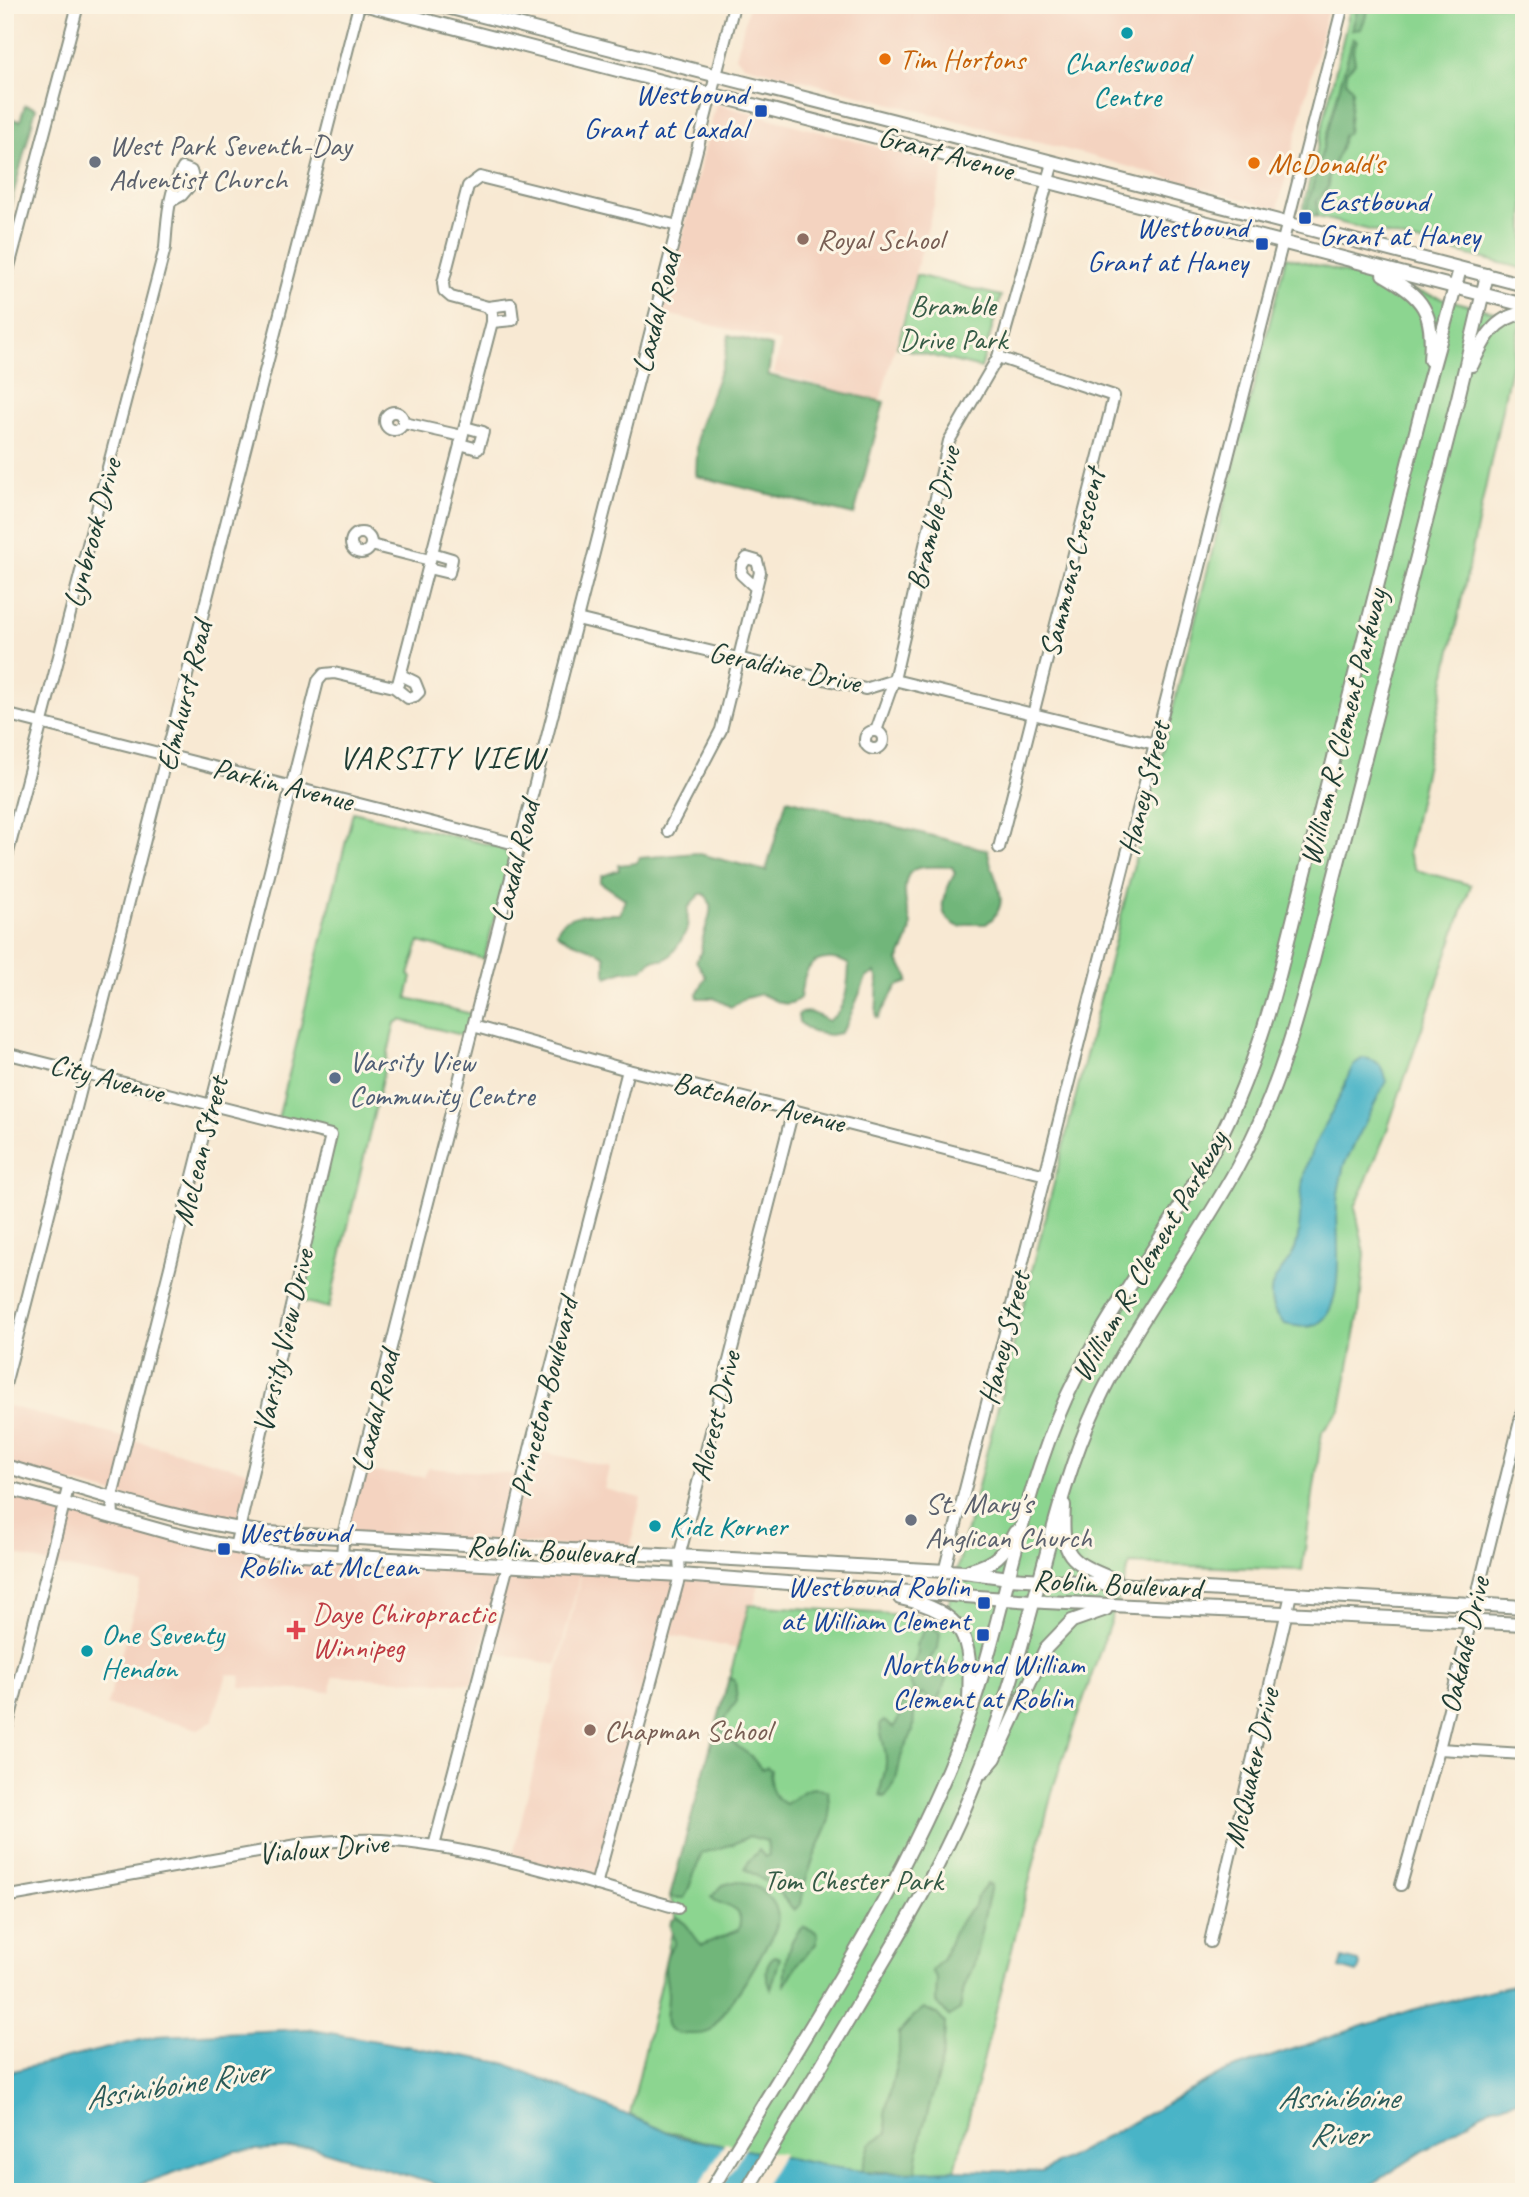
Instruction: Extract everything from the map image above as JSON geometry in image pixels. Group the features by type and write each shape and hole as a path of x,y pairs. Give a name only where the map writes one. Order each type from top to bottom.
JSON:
{"main road":[{"name":"Grant Avenue","path":"367,5 712,92 1524,305"},
{"name":"Grant Avenue","path":"439,5 1524,285"},
{"path":"550,51 556,34"},
{"path":"1368,265 1415,294 1427,312 1431,340 1427,388"},
{"name":"William R. Clement Parkway","path":"709,2192 887,1895 929,1811 968,1719 1026,1510 1057,1420 1103,1328 1213,1151 1251,1067 1279,976 1427,388 1460,269"},
{"name":"William R. Clement Parkway","path":"746,2192 913,1911 946,1847 1003,1710 1065,1484 1084,1432 1107,1381 1134,1334 1237,1168 1261,1120 1283,1065 1310,971 1458,398 1487,275"},
{"path":"1458,398 1489,332 1508,317 1524,313"},
{"name":"Roblin Boulevard","path":"5,1466 112,1497 268,1533 1524,1607"},
{"path":"1065,1484 1063,1535 1067,1550 1084,1567 1125,1584"},
{"name":"Roblin Boulevard","path":"5,1487 170,1533 234,1548 265,1552 680,1575 1118,1606 1524,1623"},
{"path":"964,1572 993,1562 1005,1551 1026,1510"},
{"path":"869,1590 928,1605 959,1628 969,1650 968,1719"},
{"path":"976,1780 995,1758 1034,1670 1054,1638 1072,1621 1118,1606"}],"street":[{"path":"5,282 78,5"},
{"name":"Elmhurst Road","path":"5,1385 359,5"},
{"name":"Laxdal Road","path":"342,1555 343,1538 734,5"},
{"name":"Haney Street","path":"944,1572 1343,5"},
{"name":"Bramble Drive","path":"876,731 894,680 949,441 999,357 1053,163"},
{"path":"492,322 513,320 511,304 488,307 451,297 444,291 443,283 468,186 480,177 677,226"},
{"name":"Lynbrook Drive","path":"5,864 165,248 167,213 171,201"},
{"path":"401,675 415,682 419,692 415,696 408,698 394,687 401,675 492,322 492,313 488,307"},
{"name":"Sammons Crescent","path":"999,357 1114,396 999,848"},
{"path":"404,423 462,436"},
{"path":"371,545 430,560"},
{"path":"668,831 721,730 756,588"},
{"name":"Geraldine Drive","path":"577,619 865,689 894,680 1155,744"},
{"name":"McLean Street","path":"113,1516 112,1497 318,681 324,674 334,673 394,687"},
{"name":"Parkin Avenue","path":"5,714 520,845"},
{"name":"Batchelor Avenue","path":"473,1026 628,1070 1046,1175"},
{"name":"City Avenue","path":"5,1053 86,1072 211,1107 331,1135"},
{"name":"Princeton Boulevard","path":"434,1846 508,1565 507,1548 530,1450 628,1070"},
{"name":"Alcrest Drive","path":"596,1885 680,1575 679,1558 793,1110"},
{"name":"Varsity View Drive","path":"234,1548 331,1135"},
{"name":"Oakdale Drive","path":"1401,1885 1439,1749 1524,1405"},
{"path":"5,1736 69,1484"},
{"name":"McQuaker Drive","path":"1210,1942 1291,1594"},
{"path":"1439,1749 1524,1754"},
{"name":"Vialoux Drive","path":"5,1897 303,1844 345,1840 393,1840 489,1857 678,1908"}],"shaded area":[{"path":"749,5 1317,5 1328,8 1278,208 744,65 736,57"},
{"name":"Royal School","path":"716,104 945,165 880,401 774,373 781,342 663,313"},
{"path":"5,1405 250,1472 237,1526 5,1465"},
{"path":"530,1449 609,1467 604,1489 641,1498 630,1549 342,1535 358,1471 424,1477 428,1468 524,1475"},
{"path":"5,1489 218,1547 503,1569 472,1684 333,1676 331,1692 240,1687 241,1676 227,1674 212,1722 198,1729 107,1705 141,1583 52,1565 5,1551"},
{"path":"509,1567 581,1571 557,1665 487,1651"},
{"name":"Chapman School","path":"582,1572 678,1577 596,1881 512,1858"},
{"path":"681,1578 759,1584 743,1650 666,1634"}],"green space":[{"path":"1351,5 1524,5 1524,269 1302,213"},
{"path":"1358,5 1370,5 1361,29 1352,30"},
{"path":"1353,38 1357,40 1353,51 1355,63 1347,71 1346,82 1352,89 1348,132 1343,136 1341,148 1329,174 1328,187 1317,201 1317,217 1305,214"},
{"path":"25,105 36,108 5,226 5,117 20,121"},
{"name":"Tom Chester Park","path":"1286,257 1521,319 1408,853 1416,870 1471,885 1385,1136 1355,1207 1365,1254 1359,1313 1341,1409 1322,1432 1302,1570 1130,1564 1054,1785 955,2170 878,2173 838,2168 710,2143 659,2129 630,2115 676,1915 670,1897 749,1605 923,1616 944,1622"},
{"name":"Bramble Drive Park","path":"916,275 1001,296 981,368 897,347"},
{"path":"729,335 772,347 768,375 884,402 854,515 696,476 698,430 725,358"},
{"path":"787,799 988,850 1001,897 1000,906 986,924 960,927 951,922 943,910 944,896 955,873 952,867 922,867 909,873 905,890 911,930 898,961 908,976 908,982 897,986 878,1018 878,979 875,973 866,978 846,1026 840,1033 830,1035 812,1032 799,1022 798,1015 810,1013 828,1021 839,1010 845,996 849,965 840,960 824,959 812,965 805,975 800,998 795,1002 780,1003 761,994 746,998 731,1007 714,998 698,998 697,994 706,977 696,961 702,951 710,914 709,900 704,894 700,894 688,908 687,930 669,957 653,960 642,970 623,971 607,977 605,956 557,933 560,925 574,917 620,914 625,899 600,882 602,876 619,870 618,865 636,863 640,858 696,853 766,871"},
{"name":"Varsity View Community Centre","path":"353,812 503,848 510,859 484,959 419,942 409,975 412,977 407,998 472,1014 466,1036 401,1020 395,1023 329,1308 297,1300 334,1133 278,1119"},
{"path":"932,1627 940,1633 938,1648 930,1659 931,1665 934,1668 945,1662 946,1680 933,1710 928,1706 927,1697 922,1693 919,1697 914,1710 912,1732 903,1751 895,1782 884,1797 880,1795 886,1755 880,1724 884,1721 894,1728 900,1705 914,1691 908,1679 918,1653 916,1645 926,1628"},
{"path":"729,1678 735,1681 737,1701 725,1718 724,1731 730,1741 751,1756 761,1769 767,1767 771,1770 771,1785 777,1798 786,1804 810,1789 828,1791 830,1820 814,1857 801,1904 794,1910 773,1886 745,1869 759,1850 765,1857 769,1855 767,1841 749,1836 734,1844 702,1853 684,1898 670,1897"},
{"path":"738,1881 762,1891 774,1904 777,1920 774,1933 744,1984 710,2031 697,2034 672,2031 666,2022 668,1995 665,1966 675,1942 670,1927 671,1921 677,1917 681,1919 702,1945 738,1930 740,1916 737,1911 711,1897 723,1885"},
{"path":"987,1884 991,1885 974,1964 964,1988 960,2010 949,2017 936,2002 937,1978 931,1971 943,1959 954,1932 965,1915 975,1906 977,1897"},
{"path":"804,1927 815,1931 818,1936 816,1944 799,1962 785,1985 790,1945"},
{"path":"774,1956 780,1958 771,1989 766,1971"},
{"path":"924,2008 937,2014 945,2023 945,2036 915,2173 862,2171 870,2144 887,2133 885,2114 899,2053 899,2033"}],"water":[{"path":"1364,1058 1380,1065 1386,1081 1344,1165 1337,1203 1338,1269 1333,1303 1326,1315 1313,1326 1285,1324 1273,1308 1271,1289 1295,1249 1306,1168 1350,1072 1355,1064"},
{"path":"1343,1958 1359,1962 1357,1973 1340,1968"},
{"name":"Assiniboine River","path":"1524,1982 1524,2099 1493,2106 1360,2192 462,2192 311,2147 235,2151 119,2192 5,2192 5,2073 157,2036 307,2029 504,2063 679,2137 838,2168 878,2173 955,2170 1042,2172 1224,2072 1412,2010"}],"pier":[{"path":"725,2143 746,2147 719,2192 696,2192"},
{"path":"762,2150 783,2154 760,2192 737,2192"}],"place":[{"name":"Charleswood Centre","path":"1127,33"},
{"name":"Tim Hortons","path":"885,59"},
{"name":"Westbound Grant at Laxdal","path":"761,111"},
{"name":"West Park Seventh-Day Adventist Church","path":"95,162"},
{"name":"McDonald's","path":"1254,163"},
{"name":"Eastbound Grant at Haney","path":"1305,218"},
{"name":"Royal School","path":"803,239"},
{"name":"Westbound Grant at Haney","path":"1262,244"},
{"name":"Varsity View Community Centre","path":"335,1078"},
{"name":"St. Mary's Anglican Church","path":"911,1520"},
{"name":"Kidz Korner","path":"655,1526"},
{"name":"Westbound Roblin at McLean","path":"224,1549"},
{"name":"Westbound Roblin at William Clement","path":"984,1603"},
{"name":"Daye Chiropractic Winnipeg","path":"296,1630"},
{"name":"Northbound William Clement at Roblin","path":"983,1635"},
{"name":"One Seventy Hendon","path":"87,1651"},
{"name":"Chapman School","path":"590,1730"}],"district":[{"name":"VARSITY VIEW","path":"442,757"}]}
